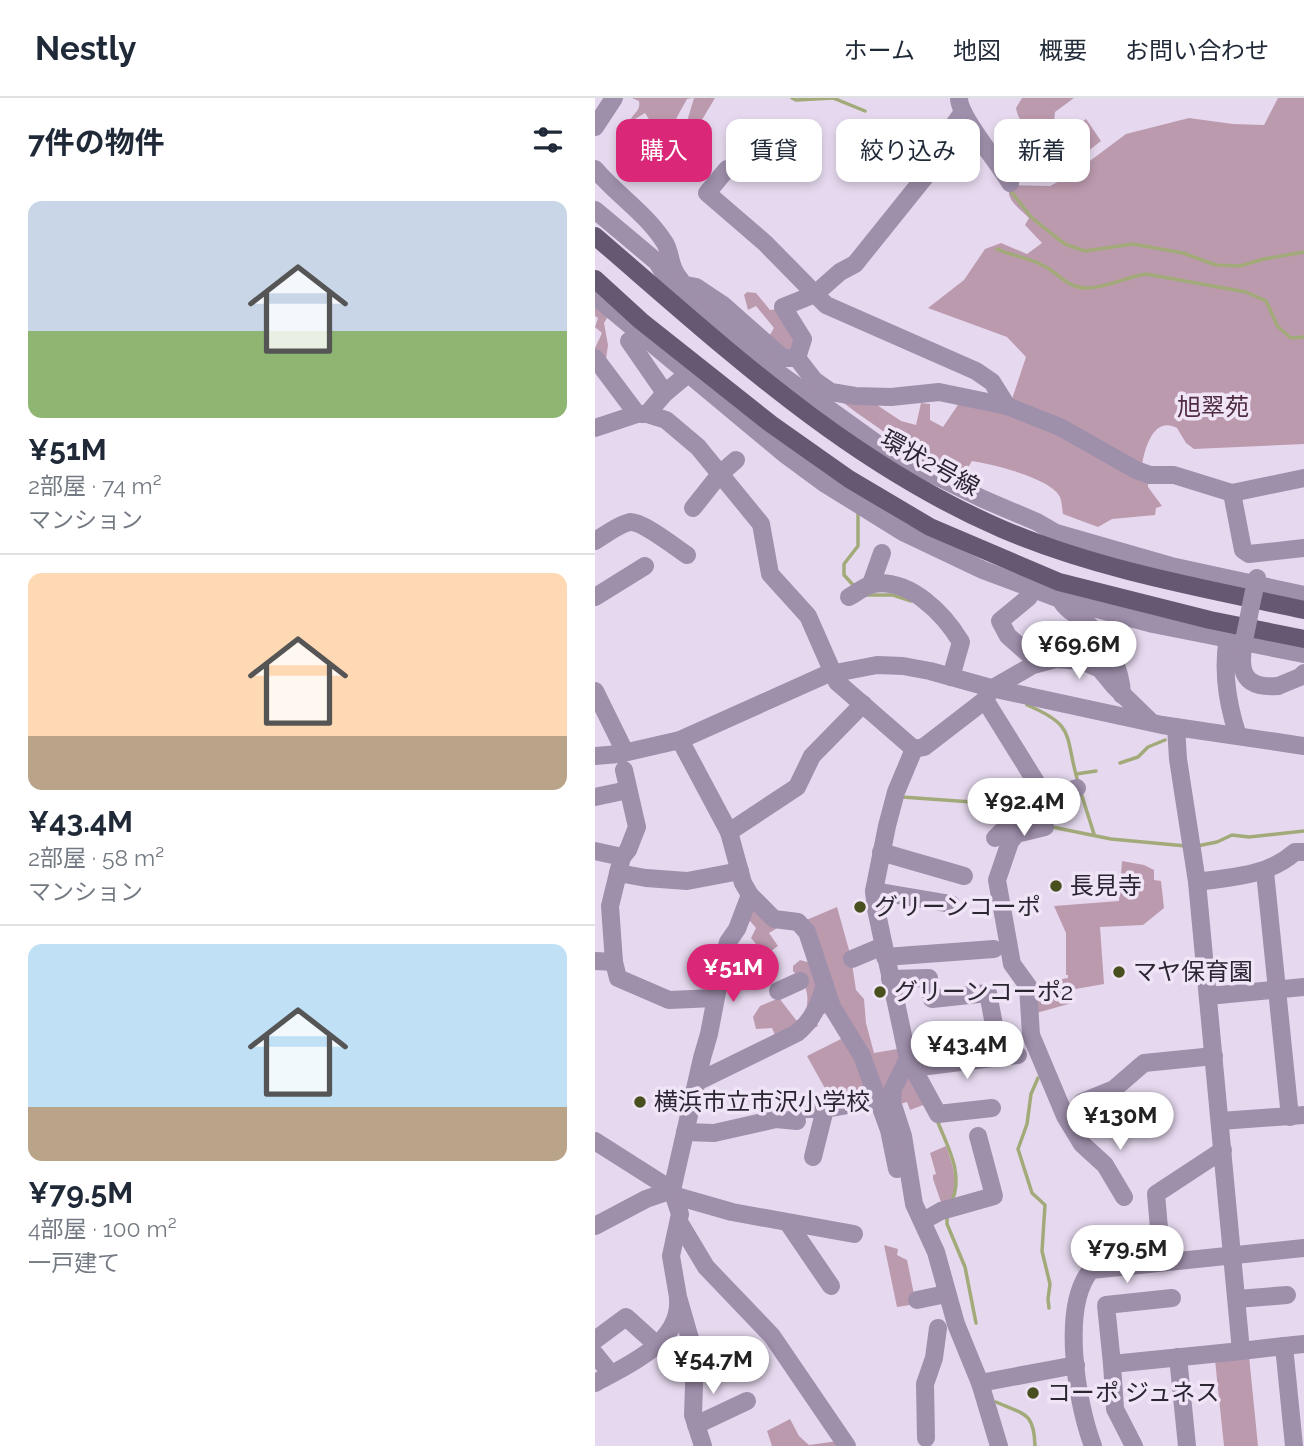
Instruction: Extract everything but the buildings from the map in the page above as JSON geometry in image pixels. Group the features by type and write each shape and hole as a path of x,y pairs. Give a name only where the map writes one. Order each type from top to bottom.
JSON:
{"main road":[{"name":"環状2号線","path":"595,236 680,293 794,405 869,458 954,506 1003,529 1054,540 1129,572 1304,610"},
{"path":"595,279 693,371 849,479 930,527 1059,582 1230,632 1304,639"}],"street":[{"path":"595,127 614,98"},
{"path":"961,105 1010,183"},
{"path":"797,358 803,339 783,307 815,294 866,253 949,147 961,105"},
{"path":"595,169 633,205 666,243 680,293"},
{"path":"726,170 707,193 765,243 826,305 976,371 992,382 1007,406"},
{"path":"595,210 657,262 680,293"},
{"path":"680,293 696,286 723,305 783,358 797,358"},
{"path":"595,296 693,371 795,462 903,532 983,570 1060,599 1153,624 1230,632 1304,654"},
{"path":"629,341 665,393"},
{"path":"595,358 642,414 666,420 698,447 761,524 770,574 808,616 837,682 914,749"},
{"path":"797,358 814,380 831,392 891,397 939,392 1007,406 1060,428 1150,475 1174,475 1232,493 1304,478"},
{"path":"595,428 642,414 693,371"},
{"path":"693,508 720,474 736,460"},
{"path":"1232,493 1243,550 1249,554 1304,548"},
{"path":"595,541 629,522 645,525 655,535 687,555"},
{"path":"1304,584 1257,576 1061,522 1054,540 1304,595"},
{"path":"882,553 859,591 888,584 920,596 948,621 961,642 951,677"},
{"path":"595,597 645,566"},
{"path":"1257,576 1241,651 1242,670 1248,678 1267,687 1300,677 1304,673"},
{"path":"1029,597 1000,621 1008,636 1039,663"},
{"path":"1060,599 1070,612 1085,621 1097,634 1115,661 1122,682 1122,695"},
{"path":"1230,632 1224,670 1230,713 1238,736"},
{"path":"914,749 924,747 990,692 1039,663 1056,659 1082,661 1100,669 1151,723"},
{"path":"595,756 680,740 832,672 877,665 903,666 951,677 990,692 1151,723 1304,747"},
{"path":"595,691 625,752"},
{"path":"990,692 1037,782 1045,827 1016,834 1001,865 997,880 1003,949 1028,986 1031,1035 1065,1116 1082,1144 1105,1165 1124,1197"},
{"path":"729,832 797,787 812,756 863,704"},
{"path":"1176,727 1178,759 1197,883 1241,1351"},
{"path":"680,740 729,832 743,883 750,895 774,919 798,922 807,932 832,1007 862,1056 890,1130 902,1199 925,1252 937,1258"},
{"path":"914,749 896,792 874,891 890,979 910,1064 938,1114 992,1108"},
{"path":"624,771 636,827 620,865 610,906 614,962 618,978 669,1000 715,998"},
{"path":"1039,793 1062,793 1077,788"},
{"path":"595,797 628,790"},
{"path":"995,838 1013,820 1044,817"},
{"path":"595,851 646,878 687,881 740,871"},
{"path":"881,852 964,876"},
{"path":"1197,883 1265,872 1283,863 1295,852 1304,852"},
{"path":"1220,1121 1297,1116 1277,989 1265,872"},
{"path":"874,891 951,904"},
{"path":"703,1446 693,1415 695,1356 677,1297 671,1256 680,1213 674,1193 728,942 737,929 750,895"},
{"path":"852,958 884,951 1003,949"},
{"path":"595,961 614,962"},
{"path":"890,979 929,978 932,999 988,993 1009,1056 910,1064"},
{"path":"778,990 800,981"},
{"path":"697,1082 797,1033 807,1025 816,1011 825,985"},
{"path":"1208,996 1304,987"},
{"path":"1082,1102 1114,1090 1144,1063 1214,1056"},
{"path":"910,1064 893,1089 892,1102 903,1136 914,1204 937,1258 946,1294 934,1358 925,1384 926,1438"},
{"path":"685,1132 714,1133 745,1128 776,1119 878,1100"},
{"path":"813,1157 825,1109"},
{"path":"923,1221 941,1211 993,1196 978,1136"},
{"path":"595,1141 674,1193 732,1212 854,1234"},
{"path":"1162,1262 1156,1194 1223,1150"},
{"path":"595,1226 646,1199 674,1193"},
{"path":"679,1222 706,1267 772,1336 847,1446"},
{"path":"788,1223 831,1286"},
{"path":"1094,1446 1081,1410 1074,1316 1086,1277 1091,1270 1304,1248"},
{"path":"917,1300 946,1294"},
{"path":"1237,1299 1287,1295"},
{"path":"595,1383 645,1356 657,1345 676,1316 677,1297"},
{"path":"1134,1446 1115,1409 1105,1305 1172,1298"},
{"path":"595,1340 626,1317 657,1345"},
{"path":"940,1327 979,1383 999,1446"},
{"path":"1112,1364 1304,1344"},
{"path":"1284,1346 1294,1446"},
{"path":"595,1354 611,1374"},
{"path":"1178,1357 1187,1446"},
{"path":"979,1383 1076,1364"},
{"path":"696,1425 747,1401"}],"green space":[{"path":"632,98 693,98 687,99 676,119 648,119 645,113 632,119 638,110 639,101"},
{"path":"694,98 715,98 702,119 688,119"},
{"path":"1022,98 1074,98 1055,112 1054,119 1020,119 1016,108"},
{"name":"旭翠苑","path":"1278,98 1304,98 1304,444 1194,449 1186,443 1177,428 1162,426 1148,442 1142,465 1148,479 1148,487 1162,506 1156,508 1155,515 1112,519 1098,527 1063,514 1060,497 1054,490 1020,473 972,461 958,484 905,458 906,451 839,399 868,399 901,421 916,425 921,403 930,404 930,420 943,427 966,393 1012,399 1026,357 1007,337 928,308 964,280 985,249 1001,243 1027,254 1042,243 1025,225 1029,218 1011,199 1010,185 1050,186 1058,182 1090,182 1090,161 1126,134 1189,118 1264,125"},
{"path":"1090,125 1101,141 1090,150"},
{"path":"747,292 756,293 770,310 778,309 796,338 793,354 768,338 774,328 756,306 748,310 744,295"},
{"path":"595,303 609,315 604,323 608,345 606,359 595,354 602,333 595,327 598,318 595,316"},
{"path":"1122,861 1144,865 1154,870 1154,880 1161,881 1164,908 1143,925 1100,927 1104,984 1070,990 1072,1003 1033,1014 1031,985 1068,978 1066,933 1054,906 1119,901"},
{"path":"751,902 779,927 769,933 778,946 764,956 754,947 756,944 751,938 756,928 750,921 743,927"},
{"path":"837,907 851,957 856,990 864,999 866,1023 874,1053 903,1048 884,1100 828,1012 815,1018 818,1026 780,1047 772,1028 756,1029 753,1017 760,1006 779,998 796,1020 803,1021 807,994 803,982 793,971 793,966 800,960 811,963 804,921"},
{"path":"847,1036 869,1087 865,1097 833,1103 807,1056"},
{"path":"907,1069 926,1104 910,1110 907,1102 897,1105"},
{"path":"946,1146 953,1167 955,1188 951,1202 942,1205 933,1179 936,1174 930,1153"},
{"path":"884,1245 898,1249 897,1255 907,1260 916,1304 897,1307"},
{"path":"1249,1356 1258,1446 1224,1446 1215,1360"},
{"path":"790,1419 799,1436 809,1445 838,1441 841,1446 772,1446 767,1431"}],"waterway":[{"path":"792,98 833,98"},
{"path":"833,98 865,111"},
{"path":"1010,190 1031,217 1065,244 1085,251 1133,244 1183,253 1216,265 1240,266 1304,252"},
{"path":"997,249 1039,263 1070,284 1081,288 1103,286 1146,274 1246,292 1266,301 1278,327 1291,338 1304,337"},
{"path":"855,587 844,575 844,564 858,546 858,510"},
{"path":"867,595 893,595 911,601"},
{"path":"1027,705 1043,712 1061,726 1069,743 1078,782"},
{"path":"1120,763 1138,757 1148,747 1165,740"},
{"path":"1076,774 1096,771"},
{"path":"902,797 972,802 1002,784 1032,787"},
{"path":"1081,793 1094,834"},
{"path":"1052,827 1111,839 1186,846"},
{"path":"1197,846 1217,842 1232,835 1249,837 1304,831"},
{"path":"1038,1078 1031,1094 1027,1124 1018,1149 1032,1193 1045,1205 1042,1251 1050,1284 1049,1308"},
{"path":"937,1120 955,1170 952,1201"},
{"path":"947,1216 947,1224 965,1267 976,1323"},
{"path":"996,1402 1026,1416 1033,1427 1035,1446"}],"place":[{"name":"長見寺","path":"1056,886"},
{"name":"グリーンコーポ","path":"860,907"},
{"name":"マヤ保育園","path":"1119,972"},
{"name":"グリーンコーポ2","path":"880,992"},
{"name":"横浜市立市沢小学校","path":"640,1102"},
{"name":"コーポ ジュネス","path":"1033,1393"}]}
